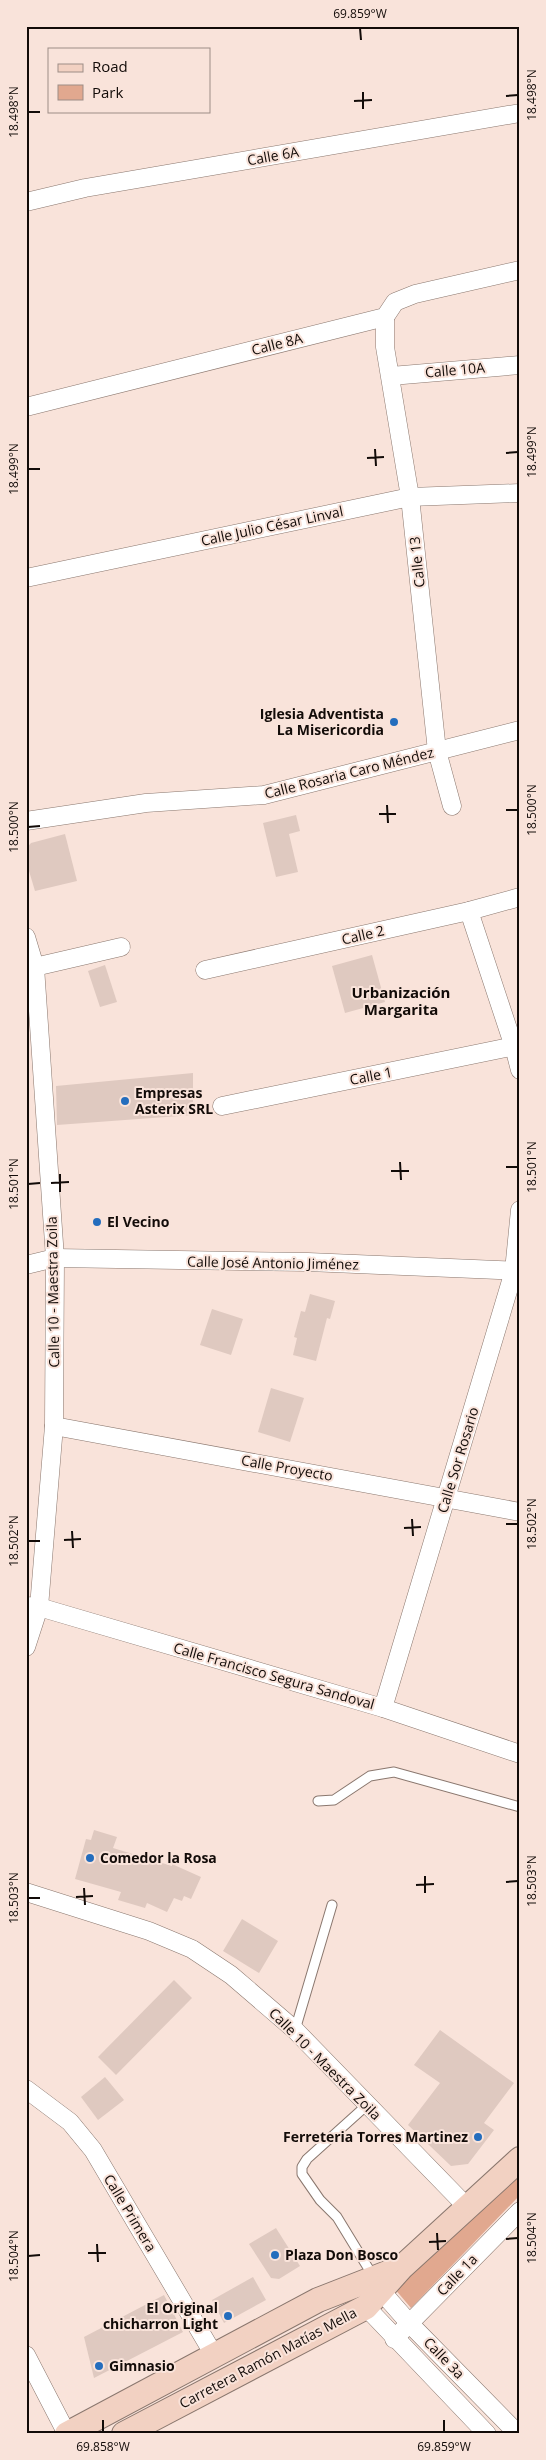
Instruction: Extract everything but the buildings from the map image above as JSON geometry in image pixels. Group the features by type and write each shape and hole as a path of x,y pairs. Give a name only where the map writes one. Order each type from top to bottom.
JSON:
{"main road":[{"name":"Carretera Ramón Matías Mella","path":"124,2434 374,2293 520,2159"},
{"name":"Carretera Ramón Matías Mella","path":"67,2434 318,2300 374,2293"}],"street":[{"name":"Calle 6A","path":"26,202 95,186 520,113"},
{"path":"385,317 396,302 415,294 520,270"},
{"name":"Calle 13","path":"385,317 385,347 410,497 437,751 452,806"},
{"name":"Calle 8A","path":"26,407 385,317"},
{"name":"Calle 10A","path":"391,376 520,364"},
{"name":"Calle Julio César Linval","path":"26,578 410,497 520,493"},
{"name":"Calle Rosaria Caro Méndez","path":"26,821 146,803 264,795 520,730"},
{"name":"Calle 2","path":"205,970 468,911 520,897"},
{"path":"468,911 517,1046 520,1070"},
{"name":"Calle 10 - Maestra Zoila","path":"26,937 55,1258 54,1426 33,1606 26,1647"},
{"path":"30,968 122,947"},
{"name":"Calle 1","path":"222,1106 517,1046"},
{"name":"Calle Sor Rosario","path":"383,1708 517,1271 520,1210"},
{"name":"Calle José Antonio Jiménez","path":"26,1265 55,1258 308,1262 517,1271"},
{"name":"Calle Proyecto","path":"54,1426 447,1497 520,1512"},
{"name":"Calle Francisco Segura Sandoval","path":"33,1606 383,1708 520,1754"},
{"name":"Calle 10 - Maestra Zoila","path":"26,1892 149,1931 192,1949 231,1975 295,2030 467,2207"},
{"name":"Calle Primera","path":"26,2089 70,2122 93,2150 214,2355"},
{"name":"Calle 1a","path":"394,2339 520,2211"},
{"name":"Calle 3a","path":"374,2293 410,2324 518,2434"},
{"name":"Calle 3a","path":"374,2293 394,2339 487,2434"},
{"path":"26,2355 67,2434"}],"lane":[{"path":"318,1801 334,1800 370,1776 394,1772 520,1807"},
{"path":"295,2030 332,1904"},
{"path":"367,2105 307,2159 302,2167 302,2174 320,2200 337,2216 374,2293"}],"green space":[{"path":"520,2174 520,2195 411,2308 394,2288"}],"place":[{"name":"Iglesia Adventista La Misericordia","path":"394,722"},
{"name":"Empresas Asterix SRL","path":"125,1101"},
{"name":"El Vecino","path":"97,1222"},
{"name":"Comedor la Rosa","path":"90,1858"},
{"name":"Ferreteria Torres Martinez","path":"478,2137"},
{"name":"Plaza Don Bosco","path":"275,2255"},
{"name":"El Original chicharron Light","path":"228,2316"},
{"name":"Gimnasio","path":"99,2366"}],"district":[{"name":"Urbanización Margarita","path":"401,1002"}]}
